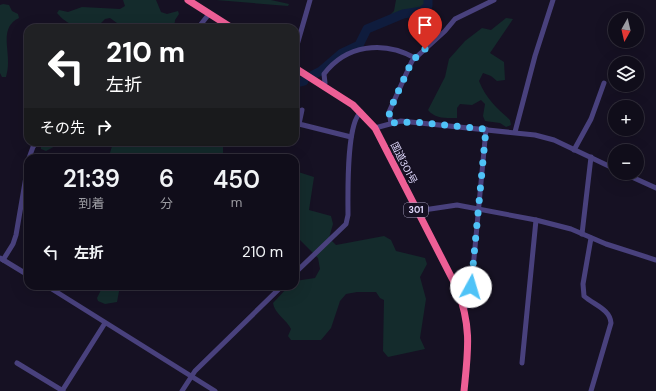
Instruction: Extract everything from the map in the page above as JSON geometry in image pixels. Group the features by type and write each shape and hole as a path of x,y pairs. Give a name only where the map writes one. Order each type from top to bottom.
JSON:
{"highway":[{"path":"188,0 225,24"},
{"name":"国道301号","path":"299,71 361,112 375,128 457,288 465,308 469,333 464,391"}],"street":[{"path":"299,38 310,0"},
{"path":"391,123 389,112 415,58 445,31 455,19 494,0"},
{"path":"515,132 535,56 553,0"},
{"path":"201,24 208,14"},
{"path":"323,86 325,84 324,74 340,57 360,49 381,47 415,58"},
{"path":"574,150 591,119 604,83"},
{"path":"302,110 299,124 351,137"},
{"path":"299,270 346,224 348,215 351,137 356,118 361,112"},
{"path":"375,128 391,123 414,122 535,135 554,140 608,166"},
{"path":"465,308 470,301 486,129"},
{"path":"582,234 591,158"},
{"path":"639,180 656,188"},
{"path":"24,188 16,235 13,244 2,259 24,273"},
{"path":"417,211 451,205 536,220 582,234 656,260"},
{"path":"522,363 536,220"},
{"path":"591,238 583,284 584,296 607,312 611,323 591,391"},
{"path":"53,290 215,391"},
{"path":"182,391 191,376 278,290"},
{"path":"17,363 62,391 104,323"}],"green space":[{"path":"123,0 156,0 161,12 167,14 178,11 179,14 174,24 117,24 110,18 105,19 100,24 72,24 65,21 57,13 59,10 68,12 82,7 120,9 125,6"},
{"path":"216,0 271,0 289,4 288,6"},
{"path":"396,0 425,0 425,4 414,11 402,13 391,19 387,18 394,11"},
{"path":"0,5 9,5 12,11 18,14 19,18 13,22 7,32 8,66 6,77 2,77 0,73"},
{"path":"506,18 513,19 490,53 504,62 505,80 497,81 491,76 483,73 479,81 488,98 510,120 511,125 506,127 500,123 485,121 483,116 485,104 481,100 472,105 460,104 457,108 457,118 441,117 431,113 428,110 445,77 449,59 465,41 482,28 491,30"},
{"path":"41,146 55,146 46,151 41,149"},
{"path":"112,146 223,146 223,154 110,153"},
{"path":"299,172 314,177 309,210 331,216 333,224 329,238 336,245 384,236 391,240 396,251 425,258 427,264 420,277 426,299 420,338 425,349 388,357 383,351 384,300 380,298 376,292 357,292 346,294 340,301 331,328 321,340 291,340 288,336 291,329 278,313 273,303 285,290 299,290 299,280 315,278 320,269 318,258 299,239"},
{"path":"101,290 119,290 117,302 105,304 98,301 97,298"}],"waterway":[{"path":"313,75 321,71 342,53 359,45 367,29 403,14 422,11 428,6 428,0"},
{"path":"299,82 304,81"}],"route":[{"path":"425,49 412,61 389,112 389,118 391,123 401,121 486,129 484,168 478,210 471,287"}]}
